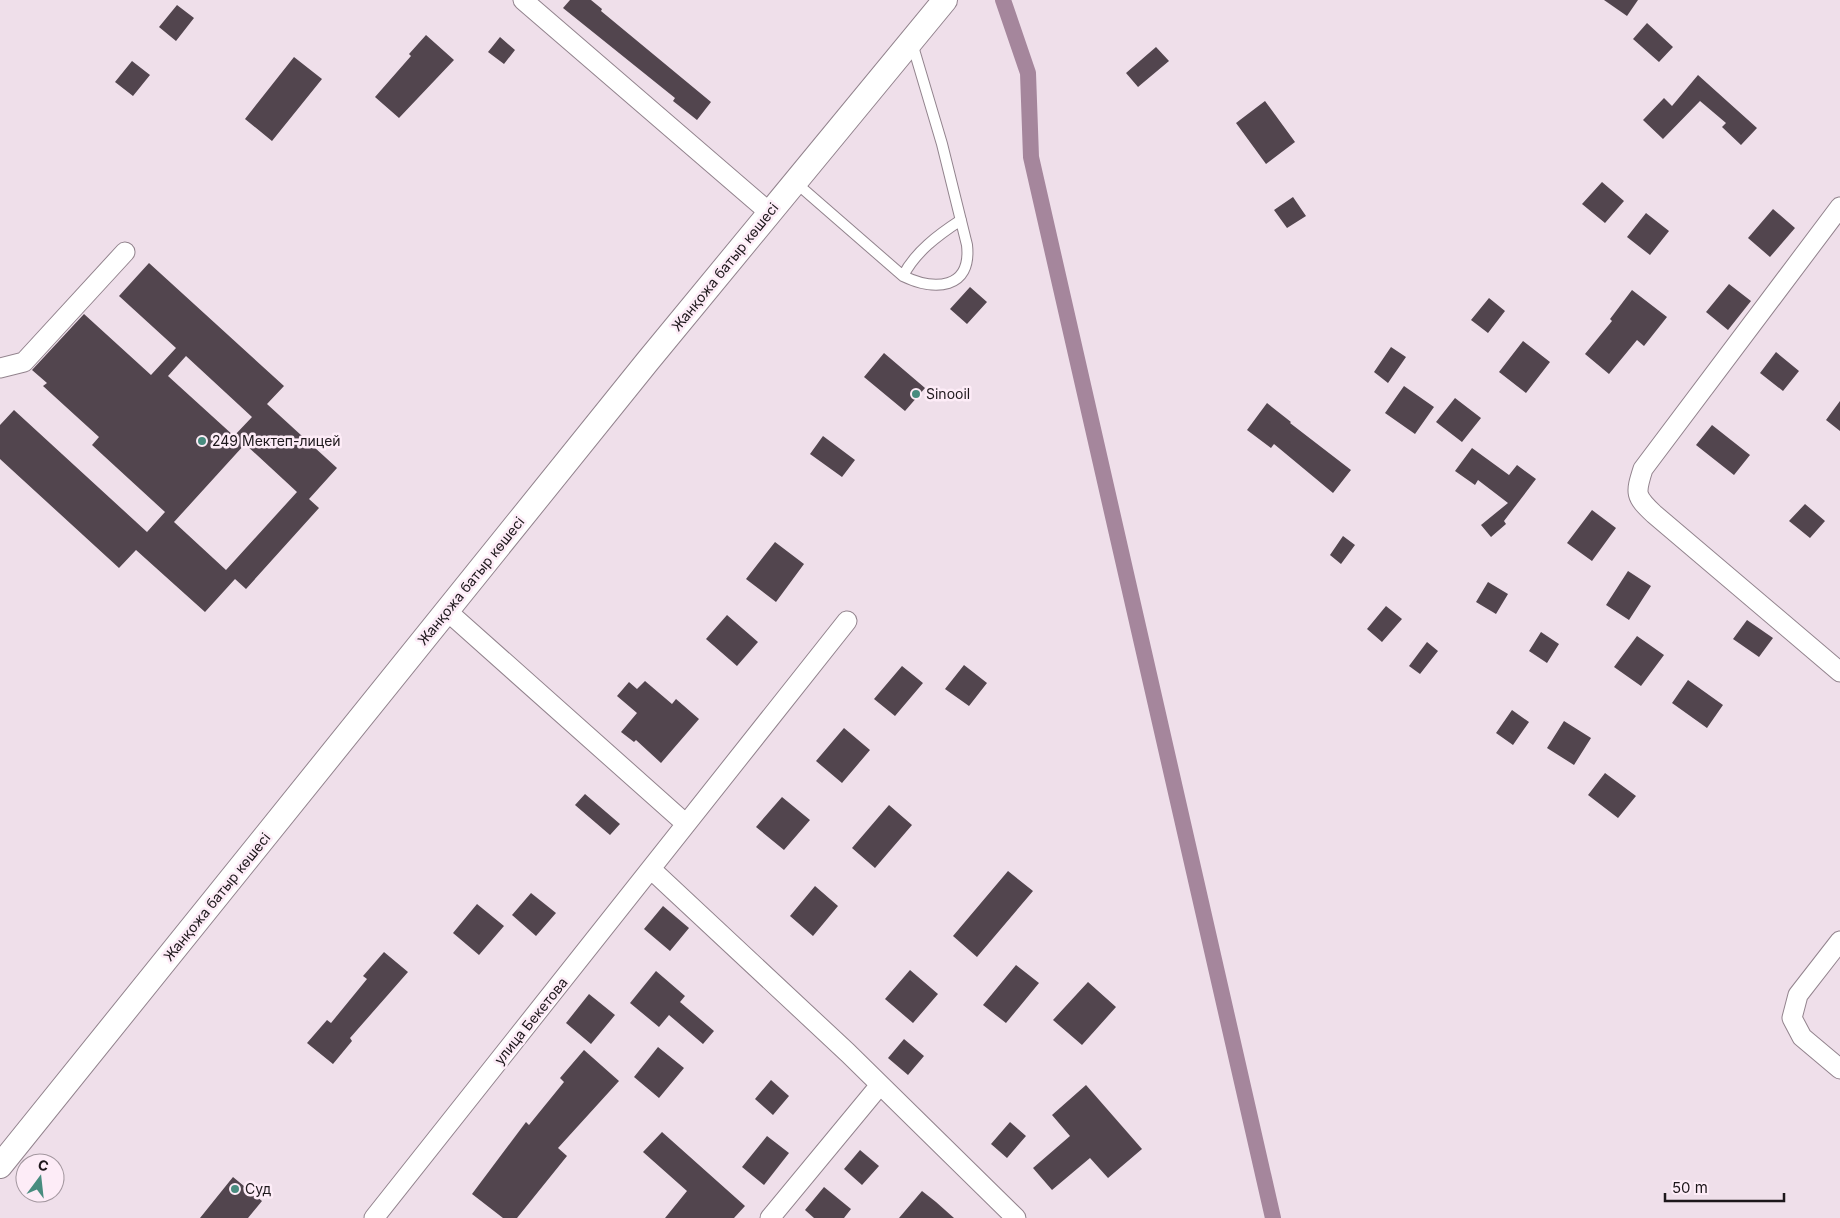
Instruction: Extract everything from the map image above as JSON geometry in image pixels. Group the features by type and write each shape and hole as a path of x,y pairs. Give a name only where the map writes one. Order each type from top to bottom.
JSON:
{"street":[{"path":"523,0 770,213"},
{"name":"Жанқожа батыр көшесі","path":"3,1156 944,0"},
{"path":"1840,207 1643,469 1636,489 1639,500 1654,514 1840,672"},
{"path":"0,368 24,362 125,252"},
{"path":"447,611 685,823"},
{"name":"улица Бекетова","path":"374,1218 652,870 685,823 847,622"},
{"path":"652,870 880,1085 1016,1218"},
{"path":"1840,940 1798,995 1792,1018 1802,1037 1840,1069"},
{"path":"770,1218 880,1085"}],"lane":[{"path":"795,182 903,276 918,283 937,286 952,282 964,269 968,256 961,220 911,40"},
{"path":"903,276 910,262 944,231 961,220"}],"building":[{"path":"570,0 591,0 602,9 601,11 711,102 697,120 673,101 675,98 563,8"},
{"path":"1604,0 1638,0 1627,16"},
{"path":"177,5 194,18 176,41 159,27"},
{"path":"1647,23 1673,47 1659,62 1633,39"},
{"path":"426,35 454,60 399,118 375,97 411,56 409,54"},
{"path":"500,37 515,50 504,64 488,52"},
{"path":"1156,47 1169,61 1138,87 1126,73"},
{"path":"294,57 322,79 272,141 245,119"},
{"path":"132,61 150,75 133,96 115,82"},
{"path":"1698,75 1757,128 1741,145 1722,127 1726,123 1700,101 1663,139 1643,120 1664,98 1672,106"},
{"path":"1265,101 1295,142 1266,164 1236,123"},
{"path":"1602,182 1624,201 1605,223 1582,204"},
{"path":"1293,197 1306,216 1287,228 1274,210"},
{"path":"1773,209 1795,228 1770,257 1748,238"},
{"path":"1646,213 1669,231 1650,255 1627,237"},
{"name":"249 Мектеп-лицей","path":"149,263 284,386 267,404 337,468 309,499 319,508 246,589 235,579 205,612 136,550 119,568 0,459 0,425 14,410 147,532 165,512 92,445 99,437 43,386 47,383 32,370 84,314 151,375 176,348 119,296","holes":["186,356 252,417 234,436 168,376","245,444 297,492 226,570 174,522"]},
{"path":"1729,284 1751,301 1728,330 1706,312"},
{"path":"970,287 987,302 967,324 950,309"},
{"path":"1632,290 1667,317 1644,346 1637,340 1609,374 1585,354 1612,321 1610,319"},
{"path":"1489,298 1505,311 1488,333 1471,320"},
{"path":"1523,341 1550,362 1526,393 1499,372"},
{"path":"1391,347 1406,357 1388,383 1374,372"},
{"path":"1776,352 1799,371 1783,391 1760,373"},
{"path":"884,353 925,388 905,411 864,377"},
{"path":"1404,386 1434,407 1415,434 1385,413"},
{"path":"1455,398 1481,418 1462,442 1436,422"},
{"path":"1840,401 1840,431 1826,420"},
{"path":"1267,403 1351,470 1333,493 1274,444 1271,448 1247,430"},
{"path":"1712,425 1750,455 1734,475 1696,445"},
{"path":"823,436 855,460 842,477 810,454"},
{"path":"1472,448 1509,475 1517,465 1536,479 1504,521 1506,524 1491,537 1481,525 1508,503 1478,480 1475,485 1455,471"},
{"path":"1805,504 1825,521 1810,538 1789,521"},
{"path":"1592,510 1616,528 1592,561 1567,543"},
{"path":"1343,536 1355,545 1341,564 1330,555"},
{"path":"775,542 804,564 776,602 746,579"},
{"path":"1628,571 1651,586 1629,620 1606,605"},
{"path":"1488,582 1508,594 1496,614 1476,602"},
{"path":"1386,606 1402,619 1382,642 1367,629"},
{"path":"727,615 758,642 737,666 706,639"},
{"path":"1747,620 1773,638 1759,657 1733,639"},
{"path":"1541,632 1559,644 1547,663 1529,651"},
{"path":"1637,636 1664,655 1641,686 1614,667"},
{"path":"1427,642 1438,651 1420,674 1409,666"},
{"path":"964,665 987,683 969,706 945,689"},
{"path":"902,666 923,683 895,716 874,699"},
{"path":"1688,680 1723,705 1707,728 1672,703"},
{"path":"645,681 672,704 676,699 699,719 661,763 636,740 634,742 621,732 637,713 617,696 629,682 637,689"},
{"path":"1512,710 1529,722 1513,745 1496,733"},
{"path":"1564,721 1591,738 1574,765 1547,748"},
{"path":"844,728 870,750 842,783 816,761"},
{"path":"1605,773 1636,796 1618,818 1588,795"},
{"path":"585,794 620,824 610,835 575,805"},
{"path":"782,797 810,820 784,850 756,827"},
{"path":"889,805 912,825 875,868 852,848"},
{"path":"1008,871 1033,891 977,957 953,936"},
{"path":"815,886 838,906 813,936 790,916"},
{"path":"531,893 556,913 536,936 512,915"},
{"path":"477,904 504,926 479,955 453,933"},
{"path":"663,906 689,928 670,951 644,929"},
{"path":"384,952 408,972 350,1038 352,1041 333,1064 307,1043 327,1020 331,1023 367,979 363,976"},
{"path":"1016,965 1039,983 1006,1023 983,1005"},
{"path":"910,970 938,994 913,1023 885,999"},
{"path":"656,971 685,996 680,1002 714,1031 703,1044 669,1015 659,1027 630,1003"},
{"path":"1088,982 1116,1007 1082,1045 1053,1020"},
{"path":"589,994 615,1015 591,1044 566,1023"},
{"path":"904,1039 924,1056 908,1075 888,1058"},
{"path":"658,1047 684,1068 659,1098 634,1077"},
{"path":"584,1050 619,1081 558,1148 567,1156 517,1218 503,1218 472,1194 526,1122 529,1125 564,1082 560,1078"},
{"path":"771,1080 789,1096 773,1115 755,1099"},
{"path":"1086,1085 1142,1149 1108,1178 1090,1158 1052,1190 1033,1168 1070,1136 1052,1115"},
{"path":"1010,1122 1026,1136 1007,1158 991,1144"},
{"path":"662,1132 745,1206 734,1218 665,1218 687,1191 643,1152"},
{"path":"767,1136 789,1153 764,1185 742,1167"},
{"path":"860,1150 879,1166 862,1185 844,1169"},
{"name":"Суд","path":"233,1177 262,1201 248,1218 200,1218"},
{"path":"824,1187 851,1209 844,1218 814,1218 805,1210"},
{"path":"922,1191 936,1202 954,1218 899,1218"}],"waterway":[{"path":"1003,0 1028,73 1031,157 1273,1218"}],"place":[{"name":"Sinooil","path":"916,394"},
{"name":"249 Мектеп-лицей","path":"202,441"},
{"name":"Суд","path":"235,1189"}]}
